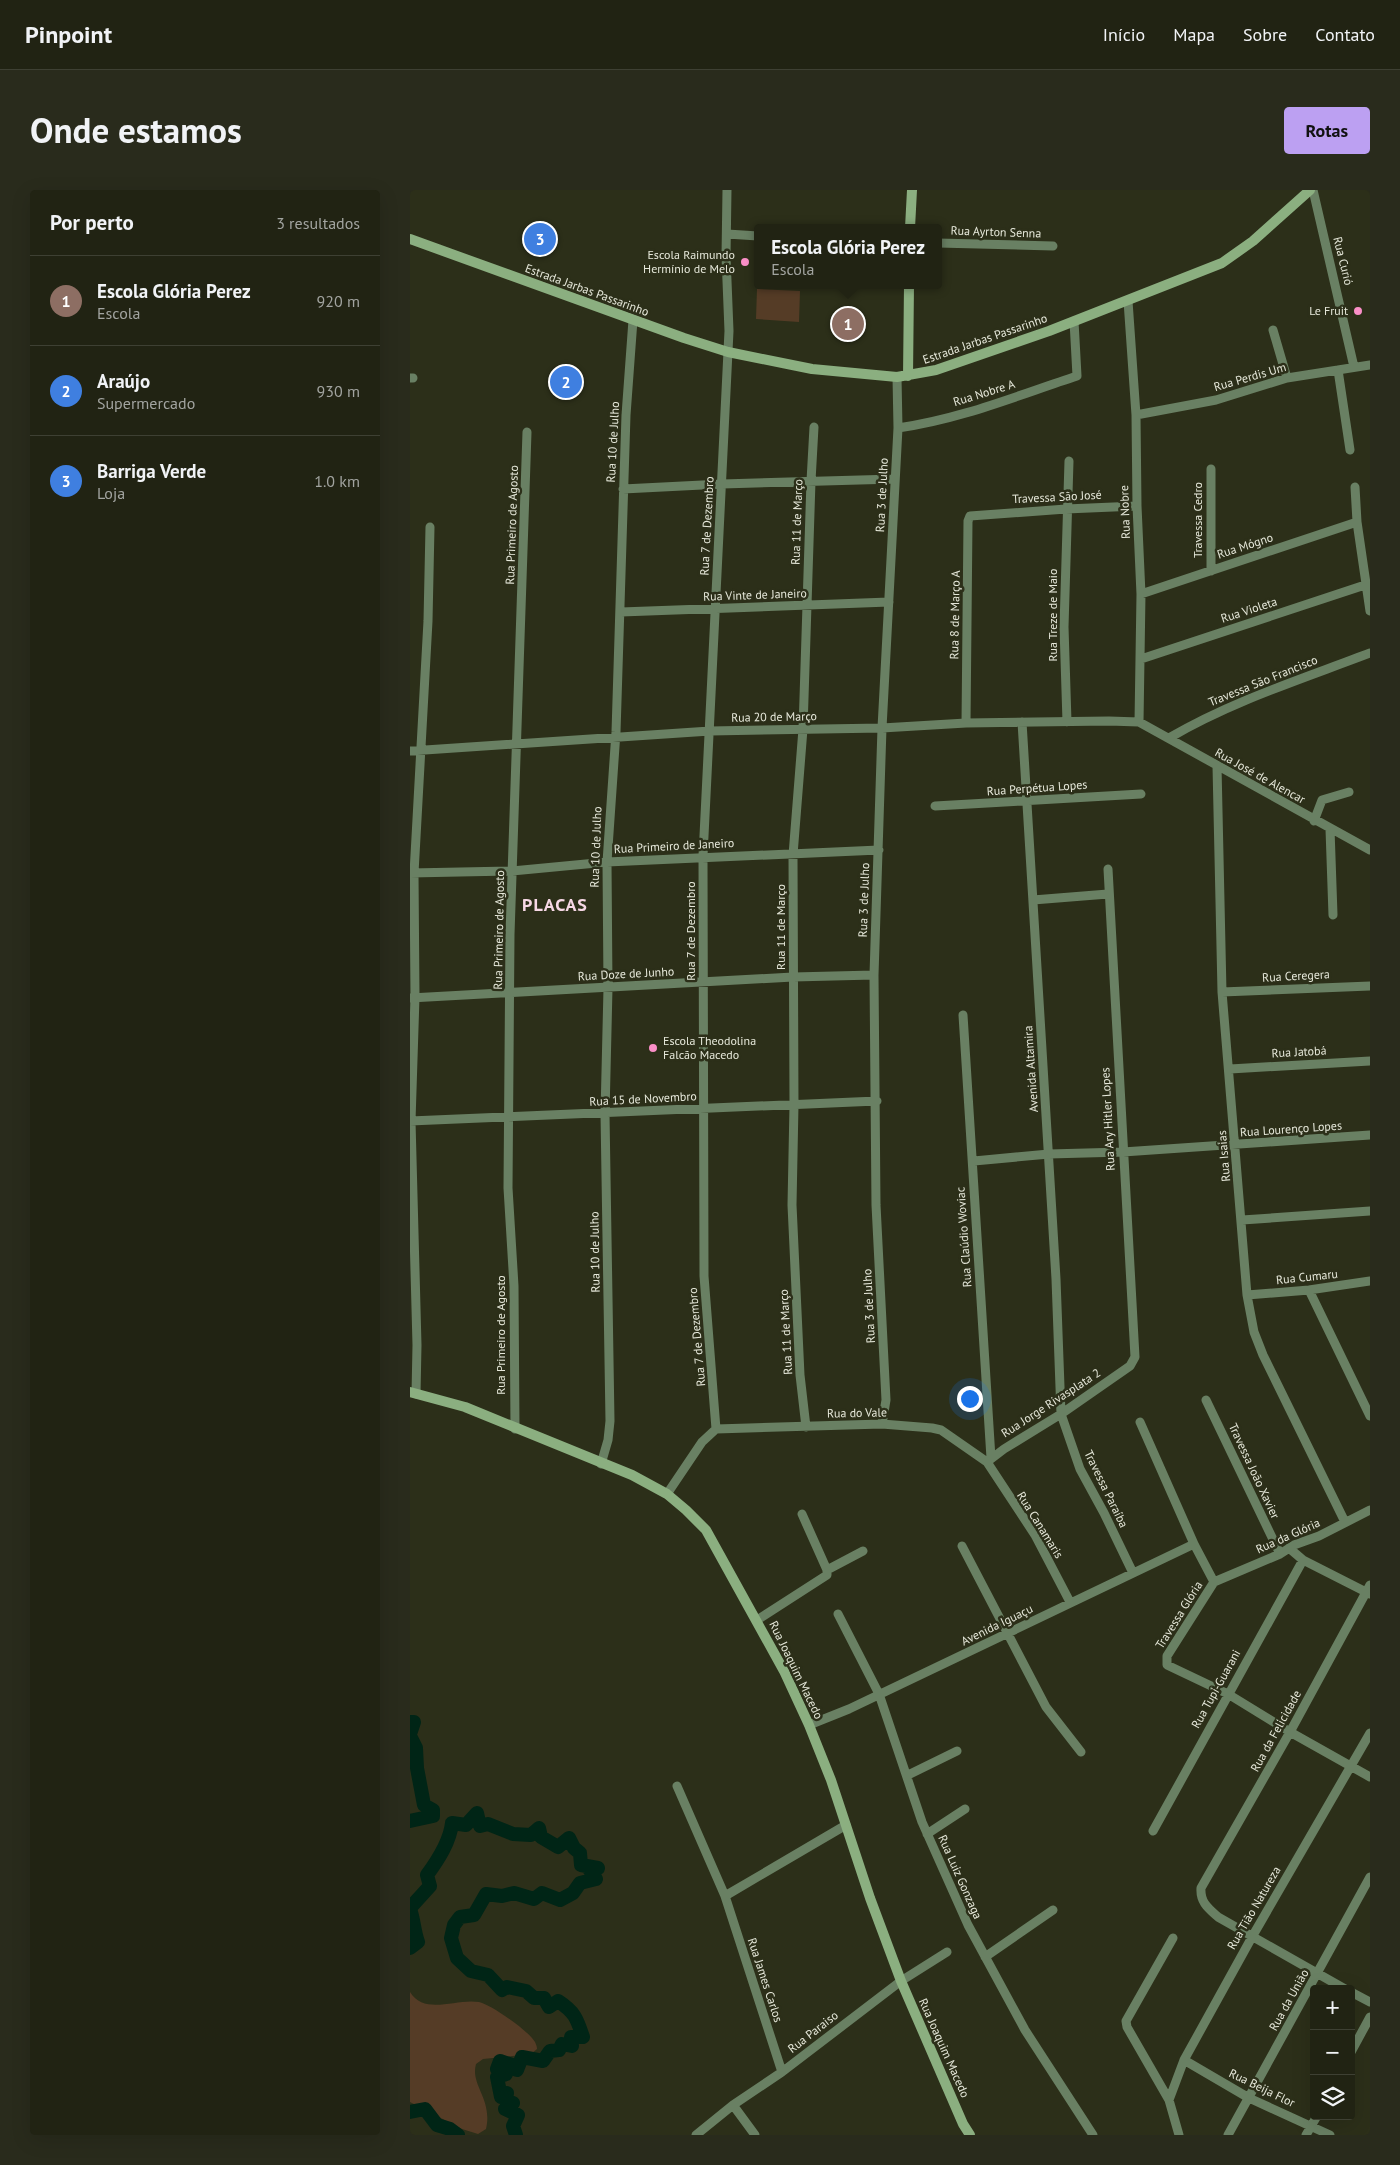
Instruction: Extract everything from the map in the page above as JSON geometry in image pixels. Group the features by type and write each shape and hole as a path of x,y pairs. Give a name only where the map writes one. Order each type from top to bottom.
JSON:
{"street":[{"name":"Rua 7 de Dezembro","path":"716,1429 704,1276 702,1108 704,856 728,352 727,190"},
{"path":"910,224 912,190"},
{"name":"Estrada Jarbas Passarinho","path":"410,239 633,320 728,352 812,369 898,377 936,370 967,360 1128,301 1222,263 1253,242 1312,190"},
{"name":"Rua Curió","path":"1312,190 1354,367"},
{"path":"727,234 754,236"},
{"name":"Rua Ayrton Senna","path":"942,243 1053,246"},
{"path":"908,376 909,289"},
{"name":"Rua Nobre","path":"1128,301 1136,415 1137,506 1141,594 1139,722"},
{"name":"Rua 10 de Julho","path":"601,1464 608,1440 610,1421 605,1114 608,988 607,862 615,738 621,612 623,489 633,320"},
{"name":"Rua Nobre A","path":"898,428 974,412 1076,376 1074,321"},
{"path":"1273,330 1287,378"},
{"name":"Rua Perdis Um","path":"1136,415 1216,400 1287,378 1370,364"},
{"path":"1338,370 1350,450"},
{"name":"Rua 3 de Julho","path":"882,1424 886,1400 876,1205 877,1101 874,976 882,728 898,428 898,377"},
{"name":"Rua 11 de Março","path":"806,1427 800,1375 792,1205 794,1105 793,855 803,729 814,427"},
{"name":"Rua Primeiro de Agosto","path":"515,1429 514,1286 508,1188 508,1117 512,871 527,432"},
{"name":"Rua Treze de Maio","path":"1068,722 1064,627 1066,508 1069,461"},
{"name":"Travessa Cedro","path":"1211,470 1211,571"},
{"path":"623,489 811,481 895,480"},
{"path":"1355,487 1357,522 1370,606"},
{"name":"Travessa São José","path":"978,514 1066,508 1137,506"},
{"name":"Rua 8 de Março A","path":"966,723 968,521 970,516 978,514"},
{"name":"Rua Mógno","path":"1141,594 1357,522"},
{"path":"413,1393 417,1345 410,1121 413,998 412,873 428,621 430,527"},
{"name":"Rua Violeta","path":"1141,659 1366,585"},
{"name":"Rua Vinte de Janeiro","path":"621,612 889,602"},
{"name":"Travessa São Francisco","path":"1169,738 1198,721 1267,691 1370,653"},
{"name":"Avenida Altamira","path":"1022,722 1049,1154 1061,1414"},
{"name":"Rua 20 de Março","path":"410,751 710,731 882,728 966,723 1139,722"},
{"name":"Rua José de Alencar","path":"1139,722 1314,821 1370,850"},
{"name":"Rua Isaias","path":"1217,766 1222,992 1230,1069 1247,1295 1254,1332 1263,1356 1345,1522"},
{"path":"1314,821 1322,800 1349,792"},
{"name":"Rua Perpétua Lopes","path":"935,806 1141,794"},
{"path":"1330,829 1333,915"},
{"name":"Rua Primeiro de Janeiro","path":"412,873 512,871 607,862 704,856 793,855 879,850"},
{"name":"Rua Ary Hitler Lopes","path":"1108,869 1135,1351 1130,1366"},
{"path":"1033,900 1108,894"},
{"name":"Rua Doze de Junho","path":"413,998 793,977 874,976"},
{"name":"Rua Ceregera","path":"1222,992 1370,986"},
{"name":"Rua Claúdio Woviac","path":"963,1015 974,1161 973,1196 989,1460"},
{"name":"Rua Jatobá","path":"1230,1069 1370,1061"},
{"name":"Rua 15 de Novembro","path":"410,1121 877,1101"},
{"name":"Rua Lourenço Lopes","path":"974,1161 1049,1154 1123,1152 1370,1135"},
{"path":"1242,1220 1370,1211"},
{"name":"Rua Cumaru","path":"1247,1295 1309,1290 1370,1281"},
{"path":"1309,1290 1370,1416"},
{"name":"Rua Jorge Rivasplata 2","path":"989,1460 1061,1414 1130,1366"},
{"name":"Rua Joaquim Macedo","path":"413,1393 465,1407 515,1429 632,1475 666,1494 706,1530 784,1671 809,1725 831,1780 870,1898 901,1981 963,2124 970,2135"},
{"name":"Travessa João Xavier","path":"1206,1400 1280,1554"},
{"name":"Travessa Paraíba","path":"1061,1414 1080,1469 1104,1513 1133,1574"},
{"path":"1140,1422 1194,1544 1214,1582"},
{"name":"Rua do Vale","path":"716,1429 882,1424 941,1430 989,1460"},
{"path":"666,1494 702,1442 716,1429"},
{"name":"Rua Canamaris","path":"989,1460 1035,1535 1070,1602"},
{"name":"Rua da Glória","path":"1214,1582 1319,1536 1370,1510"},
{"path":"802,1514 827,1571"},
{"name":"Avenida Iguaçu","path":"809,1725 849,1710 1194,1544"},
{"path":"962,1546 1009,1633 1025,1671 1046,1707 1081,1752"},
{"path":"1289,1548 1303,1560 1369,1590"},
{"path":"757,1620 824,1578 827,1571 863,1551"},
{"name":"Rua Tupi-Guarani","path":"1152,1831 1303,1560"},
{"name":"Travessa Glória","path":"1214,1582 1167,1656 1166,1662 1167,1665 1228,1694"},
{"name":"Rua da Felicidade","path":"1252,1937 1218,1917 1209,1909 1202,1901 1201,1888 1369,1590"},
{"name":"Rua Luiz Gonzaga","path":"838,1614 879,1694 927,1834 968,1925 1025,2030 1093,2135"},
{"path":"1228,1694 1290,1732 1370,1777"},
{"name":"Rua Tião Natureza","path":"1168,2100 1184,2060 1252,1937 1370,1733"},
{"path":"908,1775 957,1751"},
{"name":"Rua James Carlos","path":"677,1786 725,1896 782,2072"},
{"path":"927,1834 965,1809"},
{"path":"725,1896 846,1825"},
{"name":"Rua da União","path":"1228,2135 1370,1877"},
{"path":"985,1957 1053,1910"},
{"path":"1252,1937 1338,1985"},
{"path":"1173,1938 1126,2021 1127,2028 1168,2100 1179,2135"},
{"name":"Rua Paraiso","path":"696,2135 733,2105 782,2072 901,1981 947,1952"},
{"path":"1355,1994 1370,2002"},
{"path":"1355,2045 1370,2017"},
{"name":"Rua Beija Flor","path":"1184,2060 1250,2098 1330,2135"},
{"path":"733,2105 755,2135"},
{"path":"1306,2135 1315,2120"}],"shaded area":[{"path":"757,289 800,291 799,322 756,319"},
{"path":"410,1992 416,1999 432,2005 470,2001 484,2004 518,2025 535,2042 537,2049 531,2054 483,2059 476,2064 476,2079 487,2109 486,2129 478,2134 462,2129 410,2102"}],"waterway":[{"path":"410,1722 414,1722 410,1734"},
{"path":"410,1736 416,1748 417,1768 424,1805 433,1810 433,1816 410,1821"},
{"path":"410,1908 430,1886 427,1875 446,1844 452,1823 466,1825 477,1813 480,1826 488,1824 513,1834 531,1835 539,1828 541,1837 558,1847 569,1838 574,1848 580,1853 581,1865 598,1868 589,1869 596,1879 580,1883 573,1893 560,1900 542,1893 534,1899 514,1893 502,1896 486,1894 474,1915 460,1917 454,1925 451,1938 457,1958 471,1971 488,1975 502,1990 507,1987 526,1991 534,1998 544,1998 549,2007 558,2001 575,2016 583,2037 571,2037 572,2046 562,2044 559,2050 550,2051 543,2061 522,2057 517,2070 512,2065 500,2061 497,2069 506,2074 497,2077 501,2097 507,2093 506,2101 513,2103 505,2109 518,2115 513,2126 516,2135"},
{"path":"410,1909 418,1942 410,1948"},
{"path":"410,2112 425,2109 437,2125 450,2129 458,2135"}],"place":[{"name":"Barriga Verde","path":"540,239"},
{"name":"Escola Raimundo Hermínio de Melo","path":"745,262"},
{"name":"Le Fruit","path":"1358,311"},
{"name":"Escola Glória Perez","path":"848,324"},
{"name":"Araújo","path":"566,382"},
{"name":"Escola Theodolina Falcão Macedo","path":"653,1048"}],"district":[{"name":"PLACAS","path":"555,905"}]}
